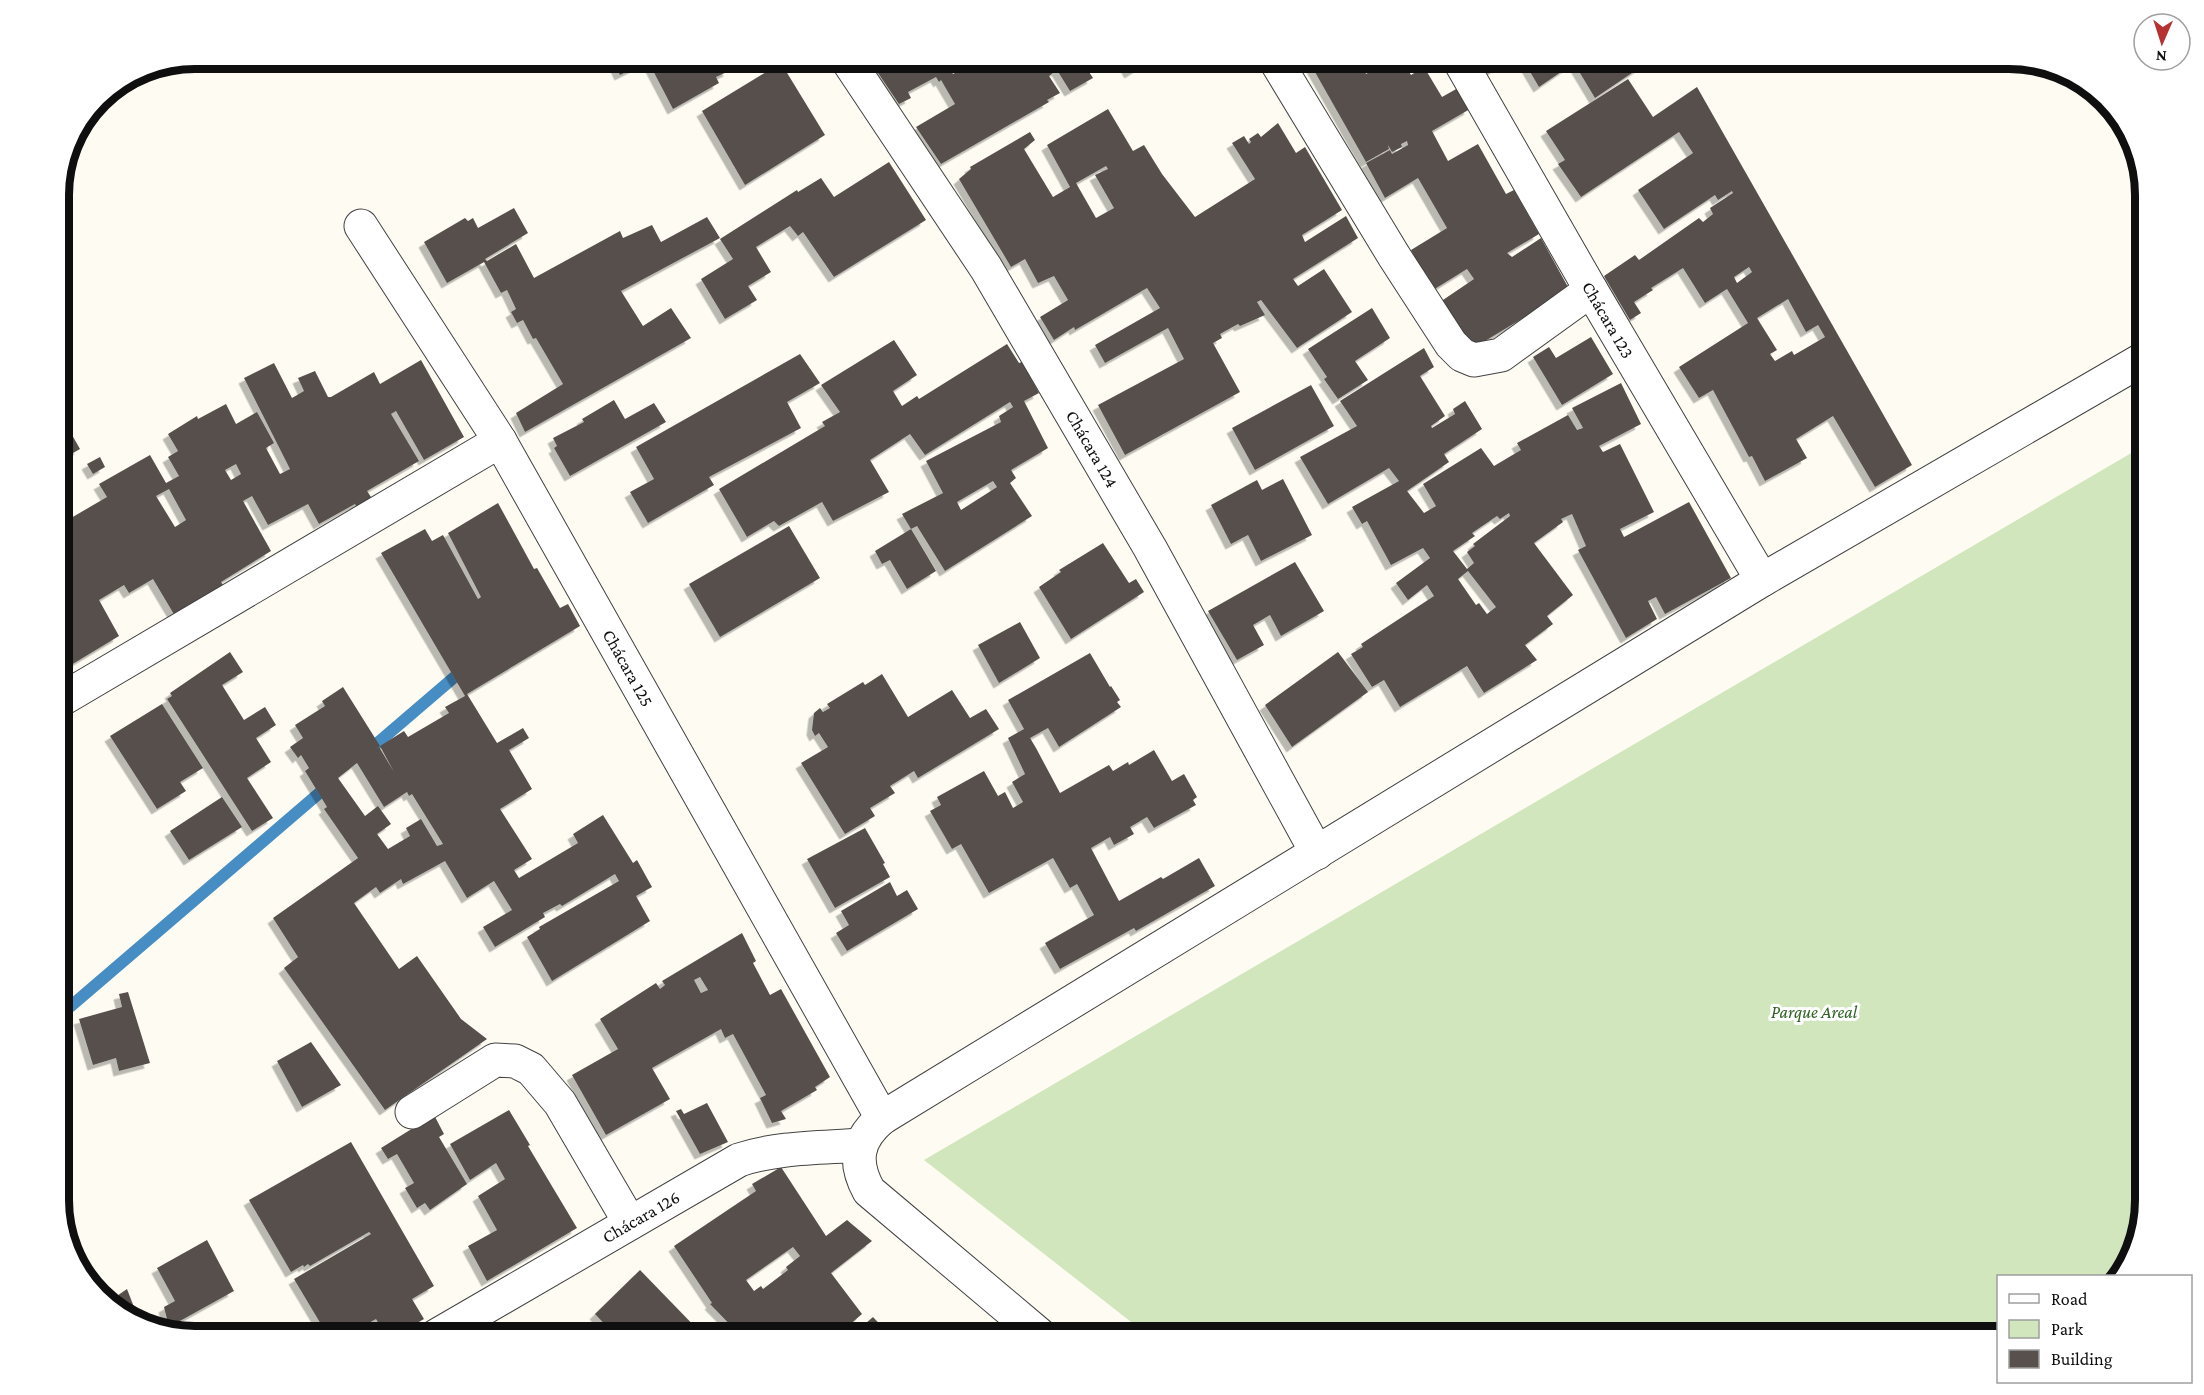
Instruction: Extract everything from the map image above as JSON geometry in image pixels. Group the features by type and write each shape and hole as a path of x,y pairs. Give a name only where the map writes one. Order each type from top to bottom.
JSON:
{"street":[{"name":"Chácara 124","path":"853,69 992,279 1150,548 1317,854"},
{"path":"1281,69 1394,256 1451,344 1462,355 1474,360 1501,355 1591,290"},
{"name":"Chácara 123","path":"1464,69 1762,580"},
{"name":"Chácara 125","path":"361,226 500,441 882,1118"},
{"path":"1029,1326 869,1191 861,1177 858,1161 861,1145 868,1130 882,1118 1762,580 2135,364"},
{"path":"69,695 500,441"},
{"path":"412,1112 495,1060 515,1061 531,1069 560,1103 630,1223"},
{"name":"Chácara 126","path":"453,1326 739,1160 759,1153 861,1145"}],"green space":[{"name":"Parque Areal","path":"2135,451 2135,1200 2131,1233 2122,1256 2110,1275 1997,1275 1997,1326 1136,1326 924,1160"}],"building":[{"path":"617,69 632,69 620,75"},
{"path":"652,69 728,69 729,71 716,77 719,83 673,109"},
{"path":"771,69 785,69 825,135 745,185 702,111"},
{"path":"875,69 950,69 953,74 961,69 1087,69 1093,78 1070,91 1057,70 1049,76 1060,93 1047,100 1049,102 941,164 916,127 955,104 941,80 939,82 936,77 908,92 911,98 899,104"},
{"path":"1313,69 1364,69 1366,74 1374,69 1407,69 1411,75 1425,69 1442,97 1458,88 1470,109 1432,131 1448,161 1478,144 1506,194 1514,190 1539,234 1507,253 1512,257 1541,238 1568,287 1561,295 1480,344 1470,347 1440,302 1474,279 1467,269 1433,290 1411,250 1447,228 1418,178 1385,198 1366,163 1390,150 1392,154 1408,145 1407,141 1401,144 1402,147 1392,152 1388,145 1389,149 1366,162"},
{"path":"1528,69 1565,69 1539,87"},
{"path":"1578,69 1638,69 1595,98"},
{"path":"1628,79 1653,117 1697,87 1912,465 1875,487 1833,416 1796,439 1807,458 1765,481 1752,456 1749,457 1713,390 1699,398 1679,367 1748,323 1727,289 1705,303 1683,268 1651,288 1653,290 1634,302 1641,313 1630,320 1604,276 1635,255 1639,260 1699,218 1703,222 1713,214 1710,208 1733,193 1732,191 1718,200 1715,195 1664,229 1638,190 1693,153 1679,132 1581,197 1558,164 1565,160 1546,131","holes":["1749,267 1752,272 1737,283 1734,277","1788,299 1806,332 1818,325 1825,337 1794,355 1792,351 1775,361 1770,354 1777,350 1757,318"]},
{"path":"1108,109 1133,151 1144,145 1162,174 1195,217 1255,179 1232,143 1244,136 1249,144 1251,142 1249,139 1258,133 1261,137 1278,123 1296,153 1305,147 1342,210 1302,235 1305,242 1346,216 1358,238 1293,279 1298,286 1324,269 1352,312 1297,348 1261,300 1257,302 1265,315 1240,326 1238,324 1220,334 1222,338 1213,343 1240,392 1125,455 1098,405 1184,359 1168,328 1105,363 1095,345 1160,308 1147,288 1054,340 1040,317 1068,300 1054,276 1038,283 1025,259 1011,267 959,179 971,169 970,167 1030,132 1035,140 1024,149 1053,197 1070,187 1047,145","holes":["1106,166 1108,169 1095,175 1114,208 1096,218 1076,183"]},
{"path":"889,162 926,220 834,277 803,232 798,236 790,226 756,247 771,272 748,286 757,300 725,319 701,279 733,259 720,239 797,190 798,192 821,178 834,197"},
{"path":"514,208 528,233 485,259 487,261 516,244 534,278 620,231 623,238 652,225 661,242 707,217 720,238 621,291 643,326 671,308 691,338 525,432 516,413 563,384 523,320 517,323 511,312 516,309 507,290 501,293 484,262 447,283 424,242 465,218 468,221 473,218 478,228"},
{"path":"1372,308 1390,338 1355,361 1368,380 1338,399 1324,379 1327,377 1308,349"},
{"path":"1591,337 1613,374 1562,405 1533,357 1549,347 1556,358"},
{"path":"894,340 917,375 893,391 902,406 917,396 919,399 1007,344 1019,363 1022,362 1039,393 1024,401 1048,448 1011,470 1016,478 1010,483 1032,516 945,571 917,526 911,529 902,514 943,493 926,461 1001,422 999,416 1013,407 1010,402 925,455 910,434 870,460 889,492 833,521 822,502 779,526 774,521 747,537 719,489 825,426 822,422 840,412 821,385","holes":["993,481 997,487 961,510 957,502"]},
{"path":"1424,348 1434,367 1420,376 1445,416 1431,426 1432,428 1455,414 1453,409 1465,401 1482,429 1444,454 1449,462 1407,491 1424,513 1436,506 1423,484 1481,448 1494,466 1521,450 1517,443 1568,415 1577,430 1583,428 1572,408 1621,383 1641,424 1599,446 1603,452 1620,444 1654,512 1620,529 1624,537 1689,502 1731,578 1665,614 1656,597 1648,601 1657,619 1626,638 1578,550 1586,546 1572,514 1561,519 1563,522 1534,543 1573,595 1547,616 1553,624 1525,645 1537,660 1484,693 1467,666 1400,707 1384,680 1372,687 1351,654 1363,647 1361,644 1434,596 1427,585 1408,600 1396,583 1430,558 1423,548 1391,565 1367,521 1362,524 1352,507 1399,481 1389,468 1328,504 1300,457 1357,426 1340,401","holes":["1509,513 1510,516 1473,544 1475,546 1467,552 1474,563 1467,569 1453,551 1475,536 1472,533 1497,516 1500,519","1468,571 1496,607 1487,614 1479,603 1476,605 1458,579"]},
{"path":"800,354 820,383 787,402 801,428 709,477 714,485 648,523 630,492 654,479 636,447"},
{"path":"421,360 464,437 424,460 396,411 391,414 419,461 367,491 373,500 358,509 355,504 319,524 308,504 268,525 252,496 243,501 271,551 221,582 224,587 175,616 153,579 129,593 124,585 99,600 119,636 71,665 69,662 69,519 107,497 99,484 150,455 166,483 179,476 168,457 178,451 168,434 197,416 198,419 226,404 236,424 257,412 274,443 266,448 280,474 290,469 244,378 274,363 292,398 304,391 298,378 315,371 328,397 331,397 374,372 380,384","holes":["236,464 241,474 231,480 225,470","169,489 186,520 175,527 156,496"]},
{"path":"1311,385 1334,426 1255,470 1232,428"},
{"path":"614,400 625,419 654,403 666,422 570,476 554,448 557,446 553,438 584,422 582,419"},
{"path":"69,430 80,449 69,455"},
{"path":"100,457 105,467 93,474 87,464"},
{"path":"1283,479 1312,535 1261,561 1248,535 1231,544 1211,505 1257,480 1262,490"},
{"path":"498,503 534,569 537,568 560,608 568,604 580,626 467,694 497,743 523,728 529,738 509,750 532,789 500,809 532,859 514,870 519,878 578,843 573,834 603,815 633,863 637,860 652,887 636,896 650,921 552,981 527,937 540,929 539,927 619,881 615,874 562,906 560,904 543,913 545,917 495,947 483,927 512,910 494,881 467,898 445,861 403,884 401,879 380,893 376,887 354,903 399,969 417,956 461,1019 487,1039 385,1110 284,968 298,957 273,918 358,858 324,809 327,807 305,771 309,768 301,755 298,758 290,747 303,738 295,725 325,706 322,701 343,687 380,746 404,731 408,737 449,713 445,707 465,696 381,553 425,529 432,541 443,535 478,599 481,597 448,533","holes":["357,763 384,807 407,792 409,796 412,794 443,844 437,846 421,819 406,828 410,836 388,849 377,834 391,824 378,806 365,816 338,778"]},
{"path":"789,526 820,578 720,637 689,584"},
{"path":"911,529 936,571 907,589 890,560 882,564 875,551"},
{"path":"1103,543 1129,583 1136,579 1144,592 1071,639 1039,587 1061,572 1059,570"},
{"path":"1295,562 1324,611 1281,636 1270,615 1253,625 1264,645 1237,660 1208,611"},
{"path":"1020,622 1040,658 999,683 978,645"},
{"path":"230,652 243,672 222,685 244,720 265,707 276,725 256,738 271,762 247,778 273,818 252,831 167,699 172,696 170,693"},
{"path":"1338,652 1368,692 1292,747 1265,705"},
{"path":"1090,653 1120,700 1117,702 1121,707 1059,747 1048,728 1030,738 1060,793 1109,765 1113,771 1128,762 1129,765 1154,750 1172,781 1184,774 1197,797 1193,800 1196,805 1154,828 1147,817 1130,827 1134,834 1114,845 1110,837 1091,848 1119,901 1199,858 1215,886 1136,931 1134,928 1060,969 1045,943 1094,915 1077,884 1070,888 1053,858 989,893 961,844 952,849 930,811 941,805 937,797 984,771 998,796 1005,792 1013,808 1023,802 1012,782 1025,774 1008,738 1024,729 1008,700"},
{"path":"882,674 908,717 952,690 970,718 986,709 999,729 918,778 914,771 890,786 895,793 870,808 875,816 845,834 801,763 828,747 819,733 815,736 812,730 814,713 820,708 823,712 830,708 827,704 863,682 865,685"},
{"path":"162,704 203,768 180,782 186,791 157,809 110,736"},
{"path":"222,797 242,827 189,860 170,831"},
{"path":"865,828 885,863 883,864 890,877 835,908 807,859"},
{"path":"890,882 897,896 907,890 918,909 847,951 836,933 849,925 841,911"},
{"path":"742,933 756,961 753,963 770,995 781,989 830,1077 815,1087 817,1090 781,1111 786,1119 772,1123 760,1098 766,1095 733,1034 725,1038 721,1029 652,1068 670,1099 606,1135 572,1075 618,1049 600,1019 656,983 660,989 665,985 662,981","holes":["700,977 708,990 701,993 694,980"]},
{"path":"128,992 150,1063 119,1071 116,1058 93,1065 79,1019 122,1007 119,994"},
{"path":"311,1042 341,1085 302,1107 277,1061"},
{"path":"707,1103 728,1142 700,1154 676,1111 681,1109 684,1114"},
{"path":"509,1110 577,1228 487,1281 468,1246 497,1230 478,1196 505,1179 496,1163 470,1180 450,1144"},
{"path":"434,1115 444,1134 439,1137 467,1184 430,1210 425,1203 417,1208 405,1188 414,1183 397,1154 388,1159 381,1148"},
{"path":"351,1142 434,1286 412,1299 424,1319 412,1326 380,1326 376,1319 363,1326 322,1326 294,1279 371,1234 369,1232 310,1266 308,1264 304,1267 303,1265 291,1272 249,1200"},
{"path":"781,1167 826,1236 847,1220 872,1241 831,1273 862,1314 848,1326 731,1326 710,1304 712,1303 674,1246 756,1191 752,1184","holes":["793,1247 800,1256 786,1267 788,1270 763,1289 761,1286 754,1291 746,1280"]},
{"path":"207,1240 234,1291 174,1324 170,1324 164,1307 175,1301 157,1268"},
{"path":"640,1270 694,1326 606,1326 595,1314"},
{"path":"127,1289 136,1311 125,1305 115,1297"},
{"path":"873,1317 882,1326 863,1326"}],"waterway":[{"path":"367,752 465,668"},
{"path":"69,1005 71,1006 331,783"}]}
